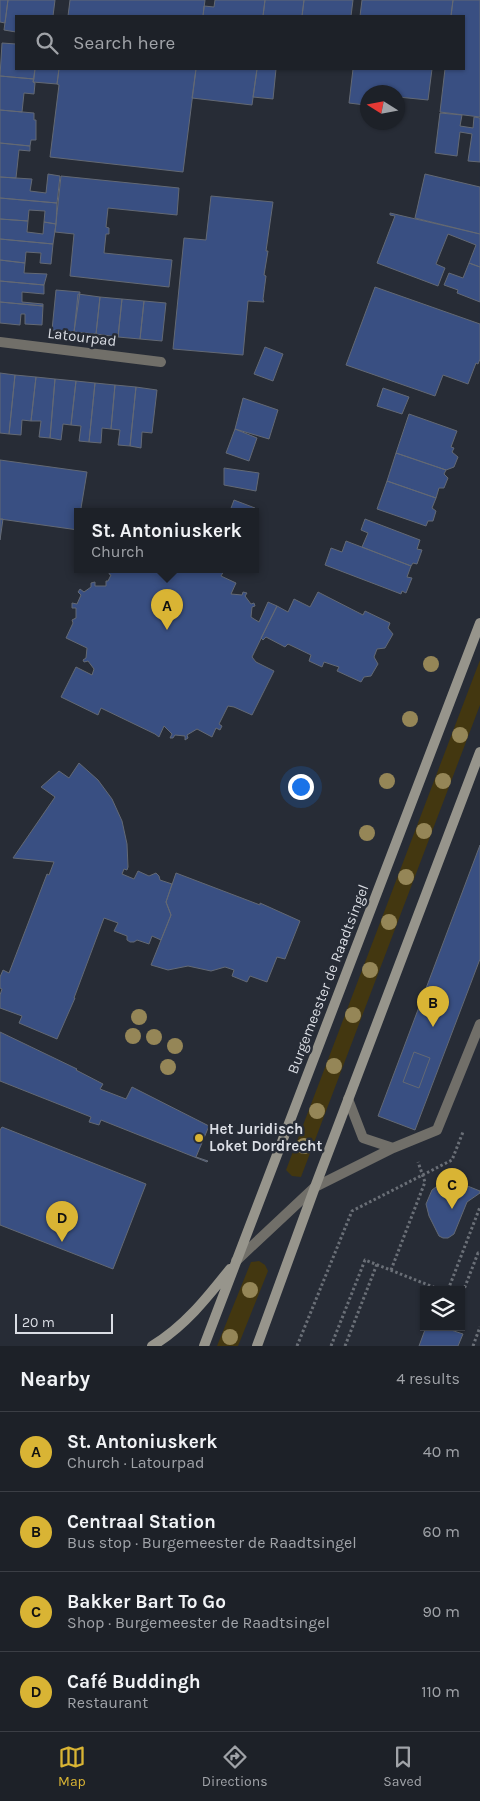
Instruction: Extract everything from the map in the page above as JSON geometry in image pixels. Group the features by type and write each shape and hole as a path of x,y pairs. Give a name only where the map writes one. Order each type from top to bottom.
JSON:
{"main road":[{"name":"Burgemeester de Raadtsingel","path":"204,1346 480,623"},
{"path":"257,1346 314,1187 480,752"},
{"path":"152,1346 198,1309 236,1260"}],"street":[{"name":"Latourpad","path":"0,342 161,362"},
{"path":"236,1260 314,1187 393,1148 437,1130 480,1024"},
{"path":"348,1099 363,1138 393,1148"}],"path":[{"path":"297,1346 352,1211 452,1160 461,1135"},
{"path":"391,1270 425,1182"},
{"path":"450,1286 480,1207"},
{"path":"465,1286 479,1252"},
{"path":"331,1346 365,1260 431,1286"},
{"path":"345,1346 377,1264"},
{"path":"473,1346 480,1327"}],"shaded area":[{"path":"480,660 480,705 301,1177 292,1176 286,1170"},
{"path":"259,1261 265,1265 268,1271 238,1346 217,1346 251,1262"}],"building":[{"path":"0,0 8,0 5,23 0,22"},
{"path":"8,0 55,0 53,15 15,15 15,32 4,30"},
{"path":"70,0 205,0 203,15 68,15"},
{"path":"215,0 265,0 263,15 203,15 204,6 214,7"},
{"path":"265,0 304,0 302,15 263,15"},
{"path":"304,0 353,0 351,15 302,15"},
{"path":"362,0 453,0 451,15 360,15"},
{"path":"453,0 480,0 480,117 440,112 445,70 465,70 465,15 451,15"},
{"path":"2,43 15,44 15,70 35,70 34,79 0,76"},
{"path":"35,70 59,70 57,84 33,82"},
{"path":"59,70 196,70 183,172 50,157 59,85 57,84"},
{"path":"196,70 257,70 252,105 192,98"},
{"path":"257,70 276,70 273,99 253,97"},
{"path":"353,70 432,70 428,100 405,98 405,85 360,85 360,104 349,103"},
{"path":"0,76 34,79 34,94 24,93 22,112 0,110"},
{"path":"0,110 34,113 36,140 31,140 30,146 0,143"},
{"path":"440,113 462,115 460,126 473,128 474,117 480,118 480,162 468,161 472,134 460,132 457,156 435,153"},
{"path":"0,143 30,146 30,151 19,150 16,178 0,177"},
{"path":"48,174 60,176 57,203 0,198 0,177 32,179 30,191 46,193"},
{"path":"425,174 480,187 480,234 415,218"},
{"path":"61,176 179,188 177,215 108,208 106,227 109,228 109,234 106,234 104,253 172,260 169,287 70,276 74,234 55,232"},
{"path":"211,196 273,202 266,251 268,251 264,275 266,276 264,302 248,301 243,355 173,349 184,238 206,240"},
{"path":"0,198 57,203 56,224 44,222 45,211 29,210 28,221 0,219"},
{"path":"390,213 480,234 480,267 469,263 476,245 448,234 436,264 445,268 438,286 377,263 395,216 390,215"},
{"path":"0,219 28,221 27,232 43,234 44,222 56,224 53,244 0,239"},
{"path":"0,239 53,244 51,264 40,263 41,253 26,252 25,263 0,260"},
{"path":"0,260 25,263 24,273 47,274 44,285 0,281"},
{"path":"469,263 480,267 480,302 457,293 458,290 444,285 449,273 463,278"},
{"path":"0,281 44,285 44,294 22,292 22,302 43,304 43,306 0,302"},
{"path":"375,287 480,324 480,359 478,364 476,363 468,384 443,375 435,396 346,365"},
{"path":"56,290 80,292 74,332 52,330"},
{"path":"78,294 100,297 96,334 74,332"},
{"path":"100,297 122,299 118,337 96,334"},
{"path":"122,299 144,301 140,339 118,337"},
{"path":"144,301 166,303 162,341 140,339"},
{"path":"0,302 43,306 42,325 25,324 25,314 21,314 20,325 0,323"},
{"path":"265,347 283,354 273,381 254,374"},
{"path":"0,373 15,375 9,434 0,433"},
{"path":"15,375 36,377 31,421 22,420 21,435 9,434"},
{"path":"36,377 55,379 50,438 39,437 41,421 31,421"},
{"path":"55,379 76,381 71,425 63,424 61,440 50,438"},
{"path":"76,381 95,383 89,442 79,441 81,426 71,425"},
{"path":"95,383 115,385 111,429 102,428 101,443 89,442"},
{"path":"115,385 136,387 130,446 118,445 120,430 111,429"},
{"path":"136,387 157,390 152,433 142,432 141,448 130,446"},
{"path":"383,388 409,397 402,414 377,406"},
{"path":"243,398 278,410 269,439 235,429"},
{"path":"409,414 457,431 451,447 454,448 452,452 458,457 454,467 446,470 396,453"},
{"path":"235,429 257,438 249,461 226,453"},
{"path":"396,453 446,470 444,474 448,478 444,488 439,488 436,498 387,481"},
{"path":"0,460 87,472 81,508 74,508 74,529 0,519"},
{"path":"224,468 259,473 256,491 224,485"},
{"path":"387,481 436,498 432,508 436,511 433,521 428,521 426,526 377,509"},
{"path":"234,500 255,508 231,508"},
{"path":"0,519 3,519 0,540"},
{"path":"365,519 420,540 417,549 422,550 417,564 413,563 411,566 362,547 368,533 361,530"},
{"path":"346,541 411,566 407,577 412,578 406,593 402,591 401,594 325,565 331,548 342,552"},
{"path":"223,573 221,576 236,583 231,594 242,595 243,592 247,593 245,596 255,606 252,607 251,617 259,622 268,602 277,606 252,657 256,662 274,671 252,715 228,706 219,724 222,726 220,730 216,728 212,737 197,729 187,735 188,738 185,740 185,736 175,735 173,738 170,738 172,734 164,726 159,737 101,708 98,715 61,697 76,667 92,675 94,669 88,661 84,662 83,660 86,658 87,648 66,638 73,623 72,620 76,618 76,608 72,608 72,603 77,604 81,595 78,592 80,589 84,592 91,587 91,583 95,582 95,586 106,586 106,581 108,581 111,575 109,574"},
{"path":"318,592 363,615 365,611 390,623 388,628 393,634 385,648 377,649 374,657 378,664 371,676 364,677 361,682 337,671 339,667 324,662 322,667 309,661 311,655 288,644 285,647 266,637 263,640 261,638 277,606 288,612 294,599 310,607"},
{"path":"79,763 98,780 112,799 122,821 127,844 128,867 127,870 124,869 122,874 134,879 138,871 149,876 156,873 160,880 172,884 166,902 171,915 161,940 152,936 149,944 137,940 130,942 127,940 127,936 114,931 118,923 104,918 75,998 57,1039 19,1023 22,1016 0,1008 2,989 0,988 0,977 3,970 9,973 47,874 49,875 54,862 13,858 55,797 41,787 59,771 69,778"},
{"path":"480,845 480,959 415,1130 378,1116"},
{"path":"176,873 260,905 260,903 300,921 285,959 277,957 267,982 250,976 247,982 232,976 234,970 225,967 211,971 188,966 168,970 151,965 171,915 166,902"},
{"path":"0,1032 77,1069 103,1084 100,1089 126,1099 132,1087 209,1126 196,1157 208,1161 207,1162 101,1120 99,1125 89,1122 91,1117 0,1081"},
{"path":"414,1052 430,1058 419,1088 403,1082"},
{"path":"2,1127 146,1184 113,1269 0,1225 0,1130"},
{"path":"449,1181 460,1183 480,1191 480,1193 467,1202 454,1234 448,1238 443,1238 439,1236 429,1216 426,1204 432,1190 440,1184"},
{"path":"425,1331 454,1331 463,1334 458,1346 419,1346"}],"place":[{"name":"St. Antoniuskerk","path":"167,630"},
{"name":"Centraal Station","path":"433,1027"},
{"name":"Het Juridisch Loket Dordrecht","path":"199,1138"},
{"name":"Bakker Bart To Go","path":"452,1209"},
{"name":"Café Buddingh","path":"62,1242"}]}
